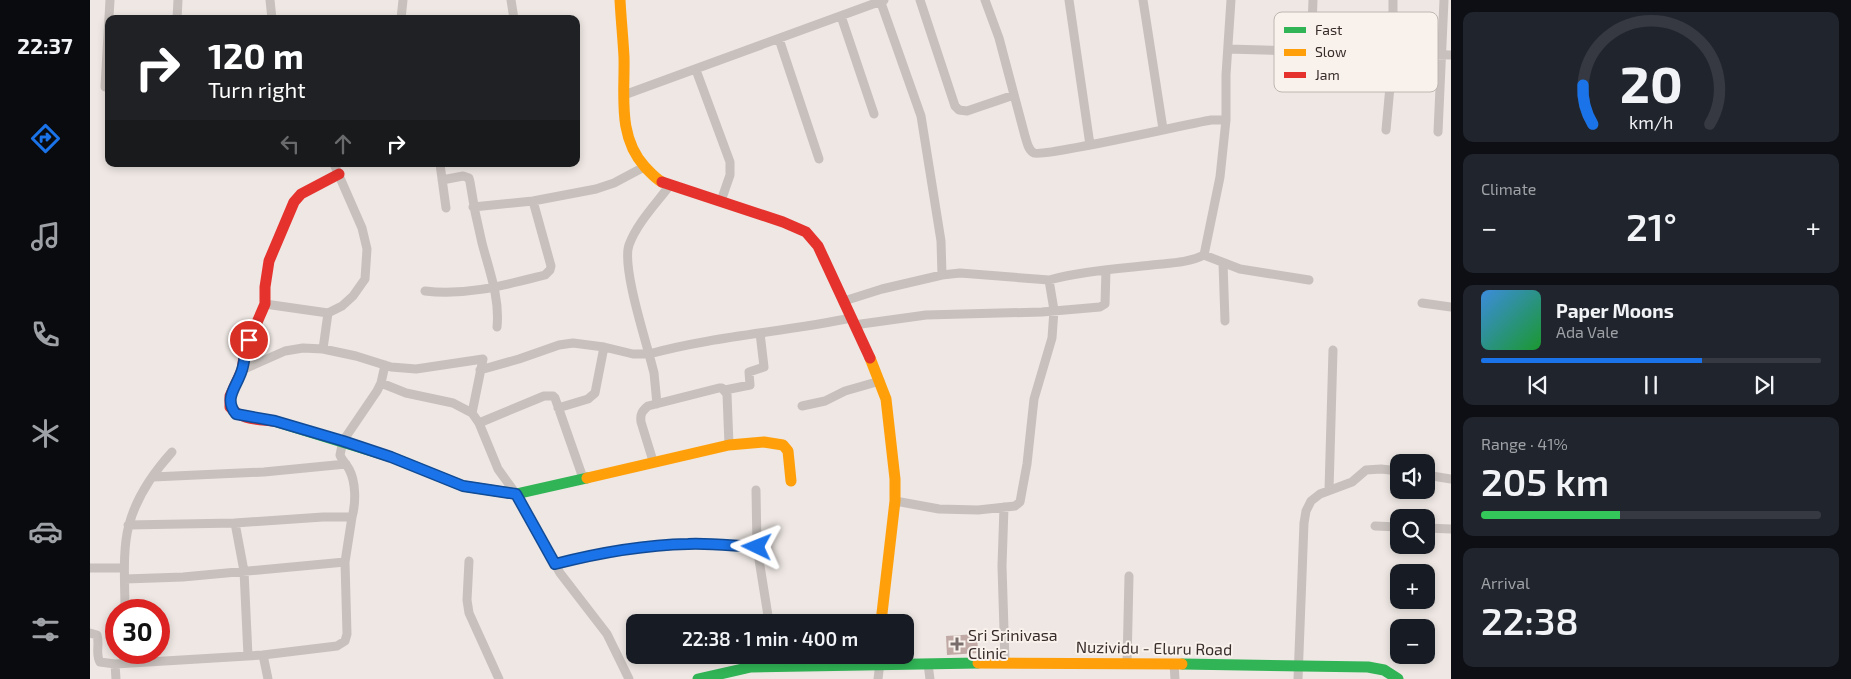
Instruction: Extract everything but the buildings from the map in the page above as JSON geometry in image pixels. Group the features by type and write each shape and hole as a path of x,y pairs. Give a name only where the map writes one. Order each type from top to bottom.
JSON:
{"street":[{"path":"109,15 110,0"},
{"path":"177,15 178,0"},
{"path":"270,0 272,15"},
{"path":"401,15 403,0"},
{"path":"511,0 513,15"},
{"path":"620,0 624,96 628,138 636,156 644,167 660,181 783,222 806,232 818,246 880,381 886,399 895,479 895,501 882,614"},
{"path":"624,96 881,0 921,116 941,241 942,275"},
{"path":"920,0 955,106 959,110 967,111 1014,95"},
{"path":"986,0 999,38 1025,136 1034,153 1043,153 1211,120 1226,120"},
{"path":"1070,0 1090,144"},
{"path":"1143,0 1163,130"},
{"path":"844,301 882,288 942,275 960,274 1049,280 1063,276 1106,270 1196,260 1204,255 1220,177 1226,120 1226,75 1231,0"},
{"path":"1438,132 1447,55 1444,0"},
{"path":"841,16 874,114"},
{"path":"779,39 819,159"},
{"path":"1228,49 1274,51"},
{"path":"696,70 730,162 730,174 721,201"},
{"path":"1386,130 1390,92"},
{"path":"440,167 446,208"},
{"path":"473,207 533,201 596,189 614,183 644,167"},
{"path":"265,304 328,313 342,306 353,296 365,279 367,249 362,228 337,169 301,194 294,202 269,261 264,287 265,304 245,350 242,370 230,396 230,407 236,414 275,421 341,447 391,457 463,486 516,494 728,445 764,442 783,445 788,451 791,481"},
{"path":"442,180 463,176 469,178 473,207 495,288 498,315 497,326"},
{"path":"657,404 654,372 627,259 628,246 637,228 670,185"},
{"path":"425,291 441,293 470,292 495,288 545,275 551,266 533,201"},
{"path":"1204,255 1240,269 1309,280"},
{"path":"1223,263 1225,321"},
{"path":"480,370 559,345 573,343 633,354 649,354 686,344 853,321 926,315 1042,312 1100,308 1105,304 1106,270"},
{"path":"895,501 939,509 978,510 1015,506 1022,496 1028,464 1034,399 1052,338 1054,310 1049,280"},
{"path":"1422,303 1451,308"},
{"path":"323,349 328,313"},
{"path":"652,462 640,422 640,415 643,410 648,406 719,388 725,390 750,385 749,372 764,367 760,333"},
{"path":"242,370 284,351 303,348 323,349 385,365 416,369 482,359 472,413"},
{"path":"558,408 592,397 595,393 604,348"},
{"path":"1329,490 1333,350"},
{"path":"170,660 263,655 337,646 345,640 347,634 345,562 352,517 356,505 350,471 341,447 380,384 385,365"},
{"path":"802,406 825,401 845,391 880,381"},
{"path":"380,384 406,393 453,403 472,413 479,423 498,469 516,494 555,564 577,597 607,634 629,679"},
{"path":"725,390 727,394 728,445"},
{"path":"479,423 550,394 555,398 582,478"},
{"path":"125,599 124,568 128,525 145,487 172,452"},
{"path":"153,477 264,472 346,464"},
{"path":"1298,679 1301,584 1306,511 1310,502 1329,490 1352,482 1366,470 1372,468 1390,470"},
{"path":"1435,476 1451,478"},
{"path":"756,490 757,547 768,614"},
{"path":"1004,508 1002,566 1005,662"},
{"path":"128,525 235,523 352,517"},
{"path":"235,523 244,571 248,656"},
{"path":"1375,526 1390,527"},
{"path":"1435,528 1451,529"},
{"path":"555,564 614,550 654,546 690,544 757,547"},
{"path":"125,580 183,577 345,562"},
{"path":"469,562 467,600 469,612 498,679"},
{"path":"90,568 124,568"},
{"path":"1127,664 1129,576"},
{"path":"90,633 95,634 98,639 98,660 105,663"},
{"path":"263,655 268,679"},
{"name":"Nuzividu - Eluru Road","path":"914,663 1005,662 1382,668 1391,671 1398,679"},
{"path":"115,664 116,679"},
{"name":"Nuzividu - Eluru Road","path":"698,679 762,664"},
{"path":"878,679 880,664"},
{"path":"928,664 930,679"},
{"path":"1174,664 1176,679"}],"traffic: fast":[{"path":"274,421 391,457 463,486 516,494 587,478"},
{"path":"698,679 751,667 978,663"},
{"path":"1182,664 1368,667 1384,670 1398,679"}],"traffic: slow":[{"path":"620,0 626,129 636,155 645,167 662,182"},
{"path":"870,358 886,399 895,479 895,501 882,614"},
{"path":"587,478 729,445 764,442 783,445 788,451 791,481"},
{"path":"978,663 1182,664"}],"traffic: jam":[{"path":"274,421 244,417 230,407 230,396 242,370 245,350 265,304 265,287 269,261 294,202 301,194 339,174"},
{"path":"662,182 783,222 806,232 818,246 870,358"}],"place":[{"name":"Sri Srinivasa Clinic","path":"957,644"}],"route":[{"path":"249,340 245,350 242,370 230,396 230,407 236,414 243,417 275,421 343,441 391,457 463,486 498,493 516,494 555,564 614,550 645,547 690,544 757,547"}]}
